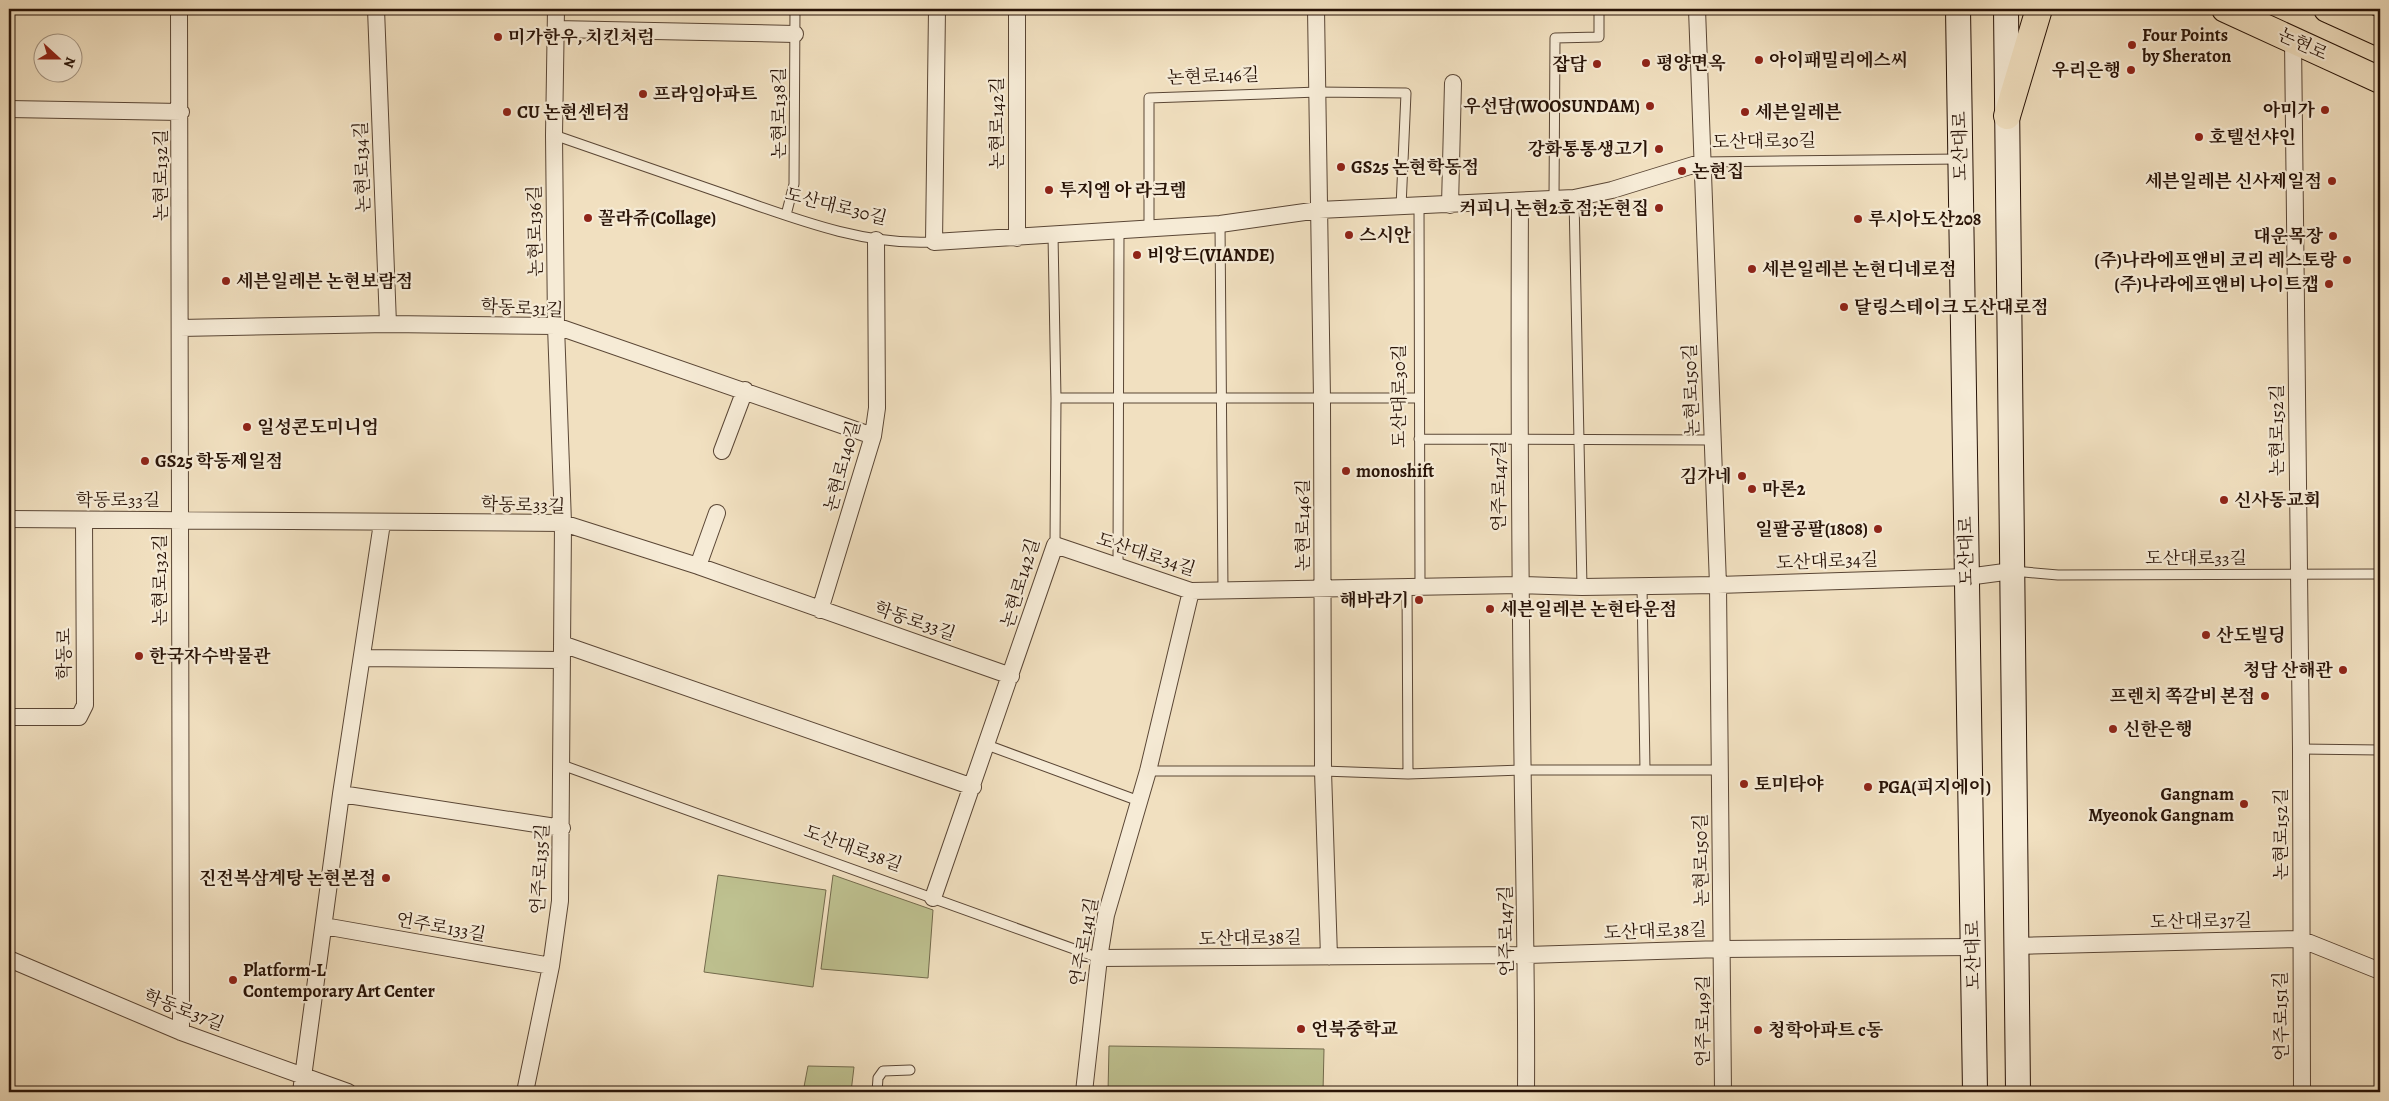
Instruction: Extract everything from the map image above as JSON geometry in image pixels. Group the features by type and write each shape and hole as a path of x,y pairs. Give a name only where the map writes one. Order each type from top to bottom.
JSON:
{"main road":[{"name":"도산대로","path":"1958,9 1976,1092"},
{"path":"2006,9 2018,1092"},
{"path":"2007,116 2039,9"},
{"name":"논현로","path":"2225,9 2380,80"},
{"path":"2327,9 2380,33"}],"street":[{"name":"논현로132길","path":"180,9 181,1032"},
{"name":"논현로134길","path":"376,9 388,324"},
{"name":"논현로136길","path":"556,9 554,135 556,326 563,523"},
{"path":"934,242 937,9"},
{"name":"논현로142길","path":"1016,9 1017,238"},
{"name":"논현로146길","path":"1316,9 1322,398 1323,771 1329,957"},
{"name":"논현로150길","path":"1697,9 1718,585 1722,949"},
{"path":"556,29 795,34"},
{"name":"논현로152길","path":"2293,40 2301,749 2300,939"},
{"path":"1450,205 1453,83"},
{"path":"9,109 181,112"},
{"name":"도산대로30길","path":"934,242 1220,224 1319,210 1574,198 1612,190 1703,162"},
{"name":"언주로147길","path":"1520,202 1519,439 1522,770 1527,955 1526,1092"},
{"name":"논현로140길","path":"820,610 873,436 877,408 876,240"},
{"name":"학동로31길","path":"180,328 388,324 556,326 873,436"},
{"path":"722,451 744,390"},
{"path":"698,566 717,513"},
{"name":"학동로33길","path":"9,519 563,523 698,566 1011,676"},
{"name":"학동로","path":"9,717 79,717 85,705 84,520"},
{"path":"300,1092 341,794 382,523"},
{"name":"언주로135길","path":"525,1092 551,966 560,901 563,523"},
{"name":"논현로142길","path":"933,898 973,787 1055,545"},
{"name":"도산대로34길","path":"1055,545 1192,591 1323,590 1414,586 1520,585 1582,587 1718,585 1967,577 2012,571"},
{"name":"언주로141길","path":"1084,1092 1099,958 1106,915 1148,771 1192,591"},
{"path":"363,658 562,652 973,787"},
{"path":"341,794 562,828"},
{"name":"언주로133길","path":"324,926 551,966"},
{"name":"도산대로37길","path":"2016,946 2300,939 2380,971"},
{"name":"언주로151길","path":"2300,939 2302,1092"},
{"name":"도산대로38길","path":"1099,958 1527,955 1722,949 1973,947"},
{"name":"언주로149길","path":"1722,949 1724,1092"},
{"name":"학동로37길","path":"9,959 181,1032 303,1074 348,1092"}],"lane":[{"name":"논현로138길","path":"786,216 794,184 795,9"},
{"path":"1554,199 1555,38 1599,36 1600,9"},
{"name":"논현로146길","path":"1149,228 1149,98 1318,92 1406,93 1401,207"},
{"name":"도산대로30길","path":"554,135 786,216 876,240 915,243 934,242"},
{"name":"도산대로30길","path":"1703,162 1960,159"},
{"path":"1574,198 1582,587"},
{"name":"도산대로30길","path":"1414,586 1419,439 1419,206"},
{"path":"1220,224 1223,591"},
{"path":"1118,566 1119,230"},
{"name":"논현로142길","path":"1053,235 1056,398 1055,545"},
{"path":"1056,398 1418,398"},
{"path":"1419,439 1713,440"},
{"name":"도산대로33길","path":"2012,571 2058,575 2380,574"},
{"path":"1408,774 1414,586"},
{"path":"1642,586 1645,770"},
{"path":"987,745 1139,801"},
{"path":"2301,749 2380,750"},
{"name":"도산대로38길","path":"562,765 1099,958"},
{"path":"1148,771 1323,771 1408,774 1522,770 1720,770"},
{"path":"876,1092 878,1078 883,1071 910,1070"}],"green space":[{"path":"718,875 826,890 813,987 704,972"},
{"path":"833,875 933,910 928,978 821,969"},
{"path":"1109,1046 1324,1049 1323,1092 1108,1092"},
{"path":"808,1066 854,1067 851,1092 803,1092"}],"place":[{"name":"미가한우, 치킨처럼","path":"498,37"},
{"name":"Four Points by Sheraton","path":"2132,45"},
{"name":"아이패밀리에스씨","path":"1759,60"},
{"name":"평양면옥","path":"1646,63"},
{"name":"잡담","path":"1597,64"},
{"name":"우리은행","path":"2131,70"},
{"name":"프라임아파트","path":"643,94"},
{"name":"우선담(WOOSUNDAM)","path":"1650,106"},
{"name":"아미가","path":"2325,110"},
{"name":"CU 논현센터점","path":"507,112"},
{"name":"세븐일레븐","path":"1745,112"},
{"name":"호텔선샤인","path":"2199,137"},
{"name":"강화통통생고기","path":"1659,149"},
{"name":"GS25 논현학동점","path":"1341,167"},
{"name":"논현집","path":"1682,171"},
{"name":"세븐일레븐 신사제일점","path":"2332,181"},
{"name":"투지엠 아 라크렘","path":"1049,190"},
{"name":"커피니 논현2호점;논현집","path":"1659,208"},
{"name":"꼴라쥬(Collage)","path":"588,218"},
{"name":"루시아도산208","path":"1858,219"},
{"name":"스시안","path":"1349,235"},
{"name":"대운목장","path":"2333,236"},
{"name":"비앙드(VIANDE)","path":"1137,255"},
{"name":"(주)나라에프앤비 코리 레스토랑","path":"2347,260"},
{"name":"세븐일레븐 논현디네로점","path":"1752,269"},
{"name":"세븐일레븐 논현보람점","path":"226,281"},
{"name":"(주)나라에프앤비 나이트캡","path":"2329,284"},
{"name":"달링스테이크 도산대로점","path":"1844,307"},
{"name":"일성콘도미니엄","path":"247,427"},
{"name":"GS25 학동제일점","path":"145,461"},
{"name":"monoshift","path":"1346,471"},
{"name":"김가네","path":"1742,476"},
{"name":"마론2","path":"1752,489"},
{"name":"신사동교회","path":"2224,500"},
{"name":"일팔공팔(1808)","path":"1878,529"},
{"name":"해바라기","path":"1419,600"},
{"name":"세븐일레븐 논현타운점","path":"1490,609"},
{"name":"산도빌딩","path":"2206,635"},
{"name":"한국자수박물관","path":"139,656"},
{"name":"청담 산해관","path":"2343,670"},
{"name":"프렌치 쪽갈비 본점","path":"2265,696"},
{"name":"신한은행","path":"2113,729"},
{"name":"토미타야","path":"1744,784"},
{"name":"PGA(피지에이)","path":"1868,787"},
{"name":"Gangnam Myeonok Gangnam","path":"2244,804"},
{"name":"진전복삼계탕 논현본점","path":"386,878"},
{"name":"Platform-L Contemporary Art Center","path":"233,980"},
{"name":"언북중학교","path":"1301,1029"},
{"name":"청학아파트 c동","path":"1758,1030"}]}
